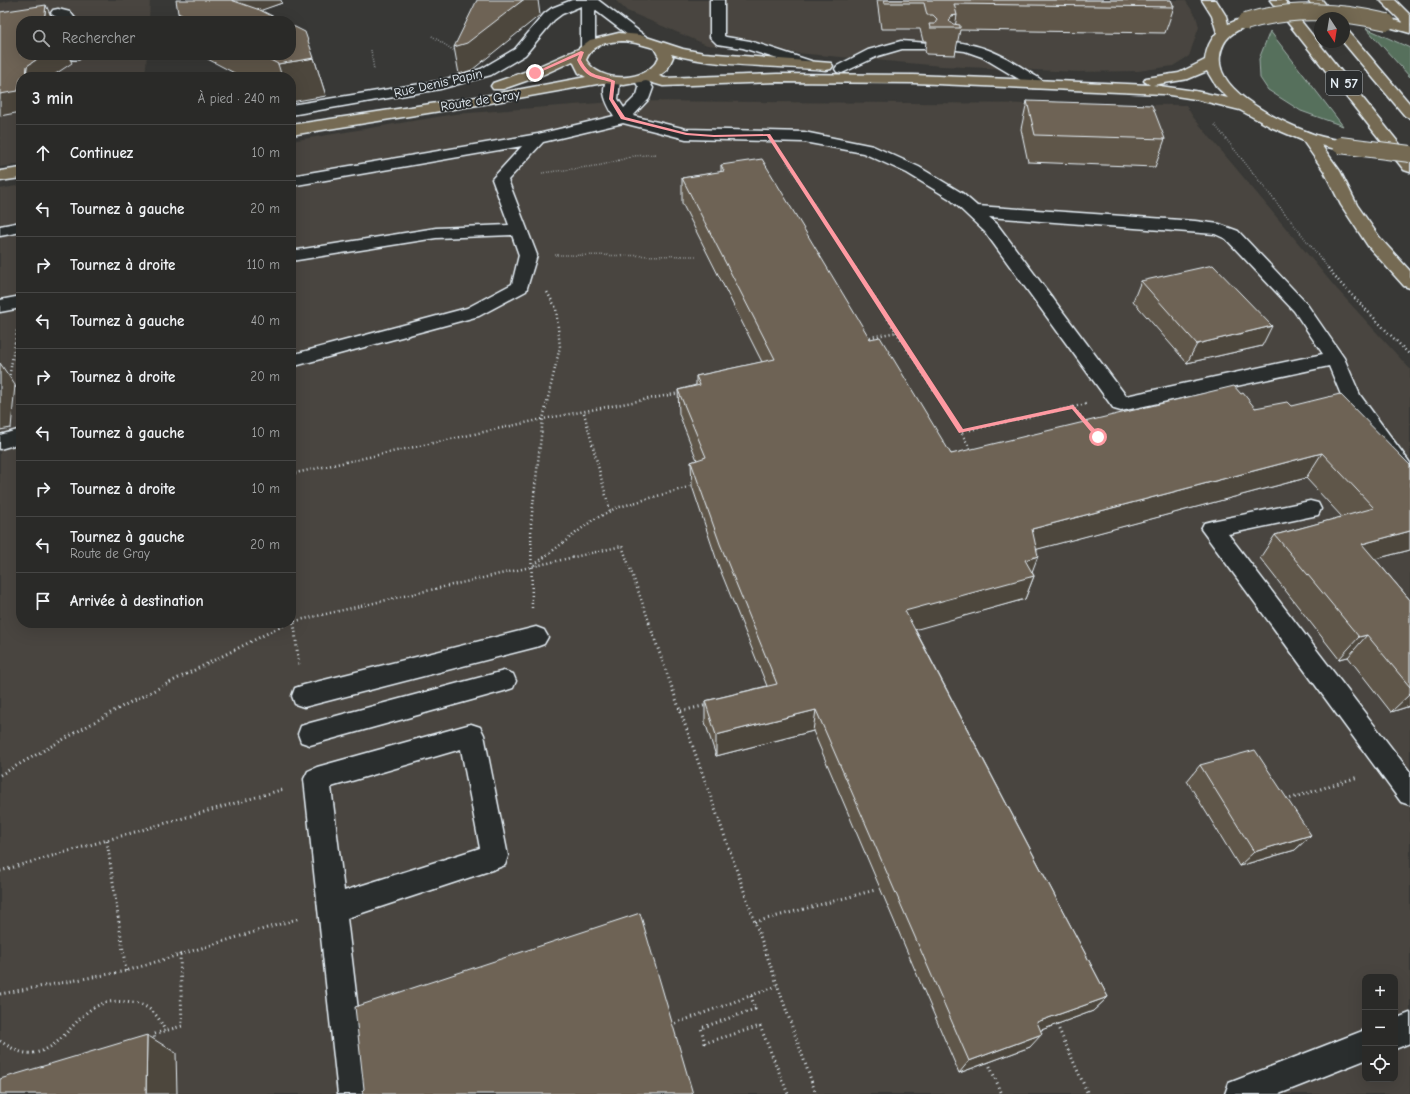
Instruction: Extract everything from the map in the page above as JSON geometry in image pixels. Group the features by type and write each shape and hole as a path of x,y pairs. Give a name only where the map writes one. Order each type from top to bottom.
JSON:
{"main road":[{"path":"1209,0 1219,16 1223,33"},
{"name":"N 57","path":"1277,0 1410,167"},
{"path":"1315,0 1325,12"},
{"path":"1387,0 1410,22"},
{"path":"1246,107 1215,75 1212,62 1215,47 1223,33 1233,26 1262,16 1283,12 1310,11 1364,17 1410,29"},
{"name":"Route de Gray","path":"406,111 506,84 585,49 599,41 612,38 642,39"},
{"path":"642,39 659,46 710,58 806,64 914,78"},
{"name":"N 57","path":"1350,42 1410,113"},
{"path":"644,78 658,71 664,64 666,57 659,46"},
{"path":"585,49 579,60 582,68 590,74 608,80"},
{"path":"1098,87 1183,77 1200,71 1212,62"},
{"path":"644,78 663,82 777,78 914,78 1163,90 1195,95 1246,107 1276,124 1309,138 1340,145 1410,154"},
{"name":"Route de Gray","path":"296,129 608,80 644,78"},
{"path":"1309,138 1332,171 1349,205 1374,242 1410,282"},
{"path":"0,176 16,174"}],"street":[{"name":"Rue Denis Papin","path":"296,109 440,85 486,72 520,52 535,36 549,17 557,11 584,0"},
{"path":"588,0 642,39"},
{"path":"585,49 589,25 588,0"},
{"path":"717,0 717,37 722,41 745,44 806,64"},
{"path":"58,13 66,16"},
{"path":"842,69 874,53 902,45 924,46"},
{"path":"954,46 965,46 1002,61 1039,85"},
{"path":"623,118 644,96 646,88 644,78"},
{"path":"608,80 611,99 623,118"},
{"path":"296,180 538,139 623,118 686,134 714,136 769,135 804,137 867,149 913,170 956,196 991,228 1121,404 1335,358"},
{"path":"296,360 473,312 520,287 528,255 500,179 538,139"},
{"path":"972,211 1219,229 1232,235 1300,307 1335,358 1351,397 1401,467 1410,477"},
{"path":"0,231 16,228"},
{"path":"296,255 436,233 518,230"},
{"path":"0,306 16,303"},
{"path":"0,442 16,437"},
{"path":"1310,509 1212,529 1402,776"},
{"path":"304,696 534,625"},
{"path":"310,734 504,681"},
{"path":"331,909 495,856 471,735 317,779 331,909 353,1094"},
{"path":"1398,1033 1410,1028"},
{"path":"1240,1094 1362,1046"}],"path":[{"path":"1212,122 1342,285 1410,355"},
{"path":"769,135 961,432 975,457"},
{"path":"500,179 602,165 634,156 664,153"},
{"path":"534,625 531,522 543,419 560,347 556,308 528,255 696,256"},
{"path":"860,339 897,332"},
{"path":"9,387 9,371 14,344"},
{"path":"5,372 9,371"},
{"path":"296,473 543,419 584,413 684,392"},
{"path":"961,432 1073,407 1093,431"},
{"path":"584,413 610,511"},
{"path":"532,566 593,520 610,511 622,506 692,486"},
{"path":"296,621 622,546 816,1094"},
{"path":"0,775 123,706 279,628"},
{"path":"292,628 300,669"},
{"path":"680,711 710,704"},
{"path":"1281,802 1402,776"},
{"path":"0,871 317,779"},
{"path":"107,841 126,971"},
{"path":"755,922 875,890"},
{"path":"0,994 126,971 331,909"},
{"path":"155,1047 154,1034 182,1026 180,954"},
{"path":"669,1026 777,986"},
{"path":"751,996 755,1009 701,1028 705,1043 760,1026 788,1094"},
{"path":"0,1041 22,1053 34,1053 46,1049 68,1033 85,1012 96,1006 116,1000 141,1004 153,1011 161,1021 165,1031"},
{"path":"1057,1025 1088,1094"},
{"path":"988,1062 1002,1094"}],"shaded area":[{"path":"13,0 150,0 149,16 16,16 16,60 147,60 145,72 16,72 16,165 0,167 0,3"},
{"path":"615,0 1185,0 1196,16 1199,27 1189,56 1173,66 1138,71 1078,72 941,66 707,45 627,11"},
{"path":"626,101 1186,105 1193,117 1335,287 1410,369 1410,1094 0,1094 0,189 16,186 16,628 296,628 296,140 455,114"}],"green space":[{"path":"1366,28 1410,48 1410,77"},
{"path":"1270,31 1343,126 1301,111 1268,90 1260,78 1259,59"}],"building":[{"path":"176,0 231,0 260,10 272,16 184,16 178,13"},
{"path":"477,0 523,0 467,43 454,47"},
{"path":"884,0 1171,0 1174,7 954,4 957,15 951,16 949,21 953,24 960,25 960,28 930,28 929,24 935,24 937,19 933,15 927,15 924,3 884,3"},
{"path":"46,5 45,16 16,16 16,60 36,60 27,66 26,72 16,72 16,91 0,94 0,12"},
{"path":"296,28 305,32 314,58 278,64 270,60 296,60"},
{"path":"1027,101 1152,105 1165,139 1035,135"},
{"path":"762,159 870,339 880,337 951,454 1234,386 1241,394 1243,393 1255,408 1287,402 1291,406 1340,394 1410,465 1410,531 1362,544 1410,600 1410,687 1367,635 1359,637 1275,535 1374,508 1322,453 1032,529 1038,556 1025,560 1034,576 905,611 1108,997 1037,1022 1042,1034 969,1061 816,710 716,735 705,701 777,684 720,544 691,462 706,457 678,390 700,385 696,376 775,359 682,178 724,171 721,165"},
{"path":"1213,265 1272,326 1197,344 1141,281"},
{"path":"1255,750 1311,835 1254,852 1200,765"},
{"path":"640,913 693,1094 363,1094 362,1091 364,1089 355,1007"},
{"path":"147,1035 146,1094 0,1094 0,1079"}],"route":[{"path":"535,73 582,52 579,60 585,71 596,77 613,81 611,99 623,118 686,134 714,136 769,135 961,432 1073,407 1098,437"}]}
